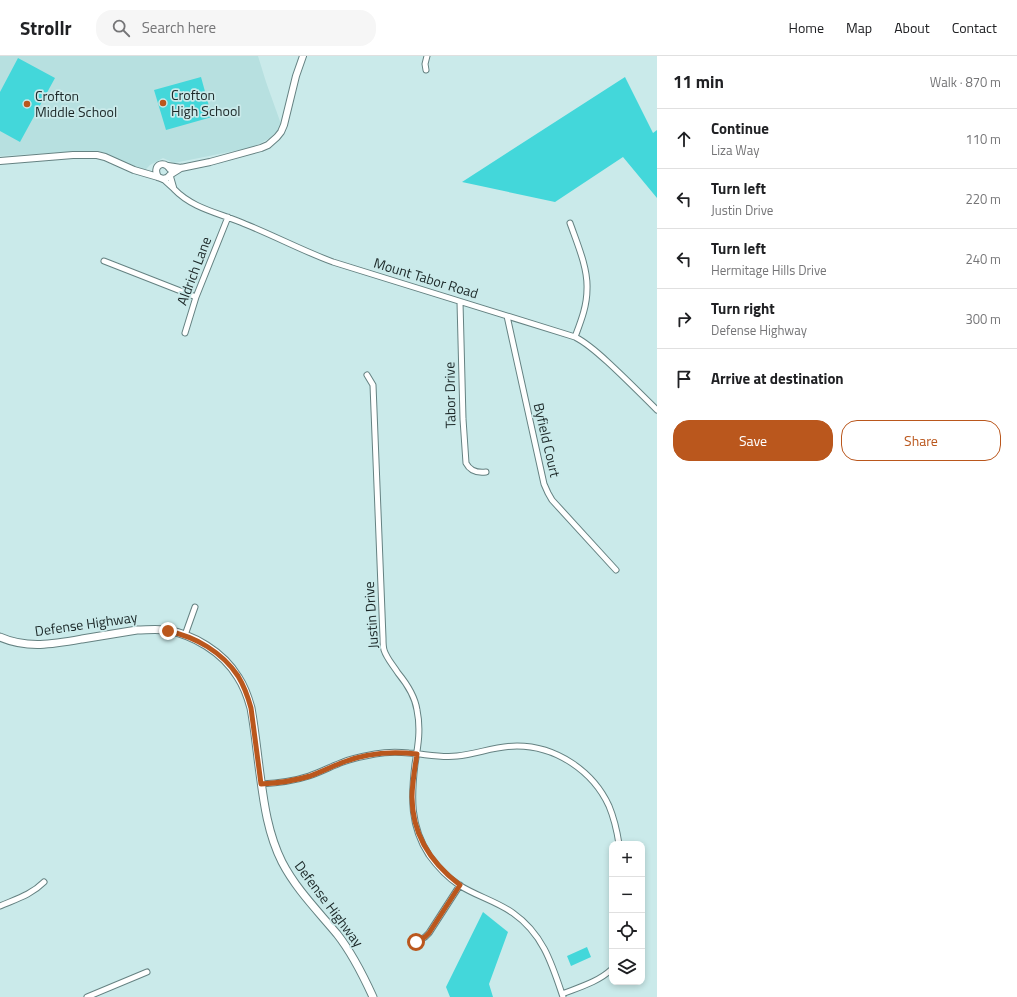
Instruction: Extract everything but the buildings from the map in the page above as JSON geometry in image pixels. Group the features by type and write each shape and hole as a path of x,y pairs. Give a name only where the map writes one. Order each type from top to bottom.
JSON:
{"main road":[{"name":"Defense Highway","path":"0,637 19,644 38,645 57,644 148,629 166,630 185,635 218,654 232,668 238,677 251,708 266,814 274,843 283,863 296,885 350,952 373,997"}],"street":[{"path":"141,172 164,164 181,168 210,162 268,145 278,137 281,132 303,56"},
{"path":"426,70 425,64 427,56"},
{"path":"0,161 89,154 105,157 134,170 160,178 167,178 181,168"},
{"path":"168,166 171,170 170,175 174,189"},
{"path":"157,167 156,172 160,178"},
{"name":"Mount Tabor Road","path":"160,178 191,203 245,224 327,260 575,337 597,352 629,381 657,410"},
{"name":"Aldrich Lane","path":"185,333 196,297 228,217"},
{"path":"570,223 587,282 585,308 575,337"},
{"path":"104,261 196,297"},
{"name":"Tabor Drive","path":"460,302 462,419 466,463 468,467 474,471 486,472"},
{"name":"Byfield Court","path":"507,316 544,484 552,500 616,570"},
{"name":"Justin Drive","path":"367,375 373,386 384,649 389,661 408,686 415,701 419,723 420,733 412,788 413,816 415,824 422,842 429,854 444,873 460,885 503,907 531,929 548,955 563,995"},
{"path":"185,635 194,607"},
{"path":"261,784 298,780 342,762 384,753 456,756 499,747 518,746 540,749 558,755 572,763 590,778 601,792 609,806 618,841"},
{"path":"0,906 28,894 44,882"},
{"path":"416,942 429,933 460,885"},
{"path":"87,997 147,972"},
{"path":"563,995 592,982 609,972"}],"shaded area":[{"name":"Crofton High School","path":"0,56 258,56 281,124 278,130 270,138 249,148 174,163 163,158 150,165 145,170 137,168 99,151 0,156"},
{"path":"18,58 55,78 20,142 0,131 0,92"},
{"path":"201,77 212,117 166,130 154,90"},
{"path":"625,77 653,133 657,130 657,198 623,157 555,202 462,182"},
{"path":"483,912 508,932 489,984 493,997 450,997 446,987"},
{"path":"587,947 591,957 571,966 567,956"}],"place":[{"name":"Crofton High School","path":"163,103"},
{"name":"Crofton Middle School","path":"27,104"}],"route":[{"path":"168,631 194,639 218,654 232,668 238,677 248,697 251,708 261,784 298,780 342,762 374,754 417,754 412,788 412,808 415,824 422,842 436,864 444,873 460,885 429,933 416,942"}]}
